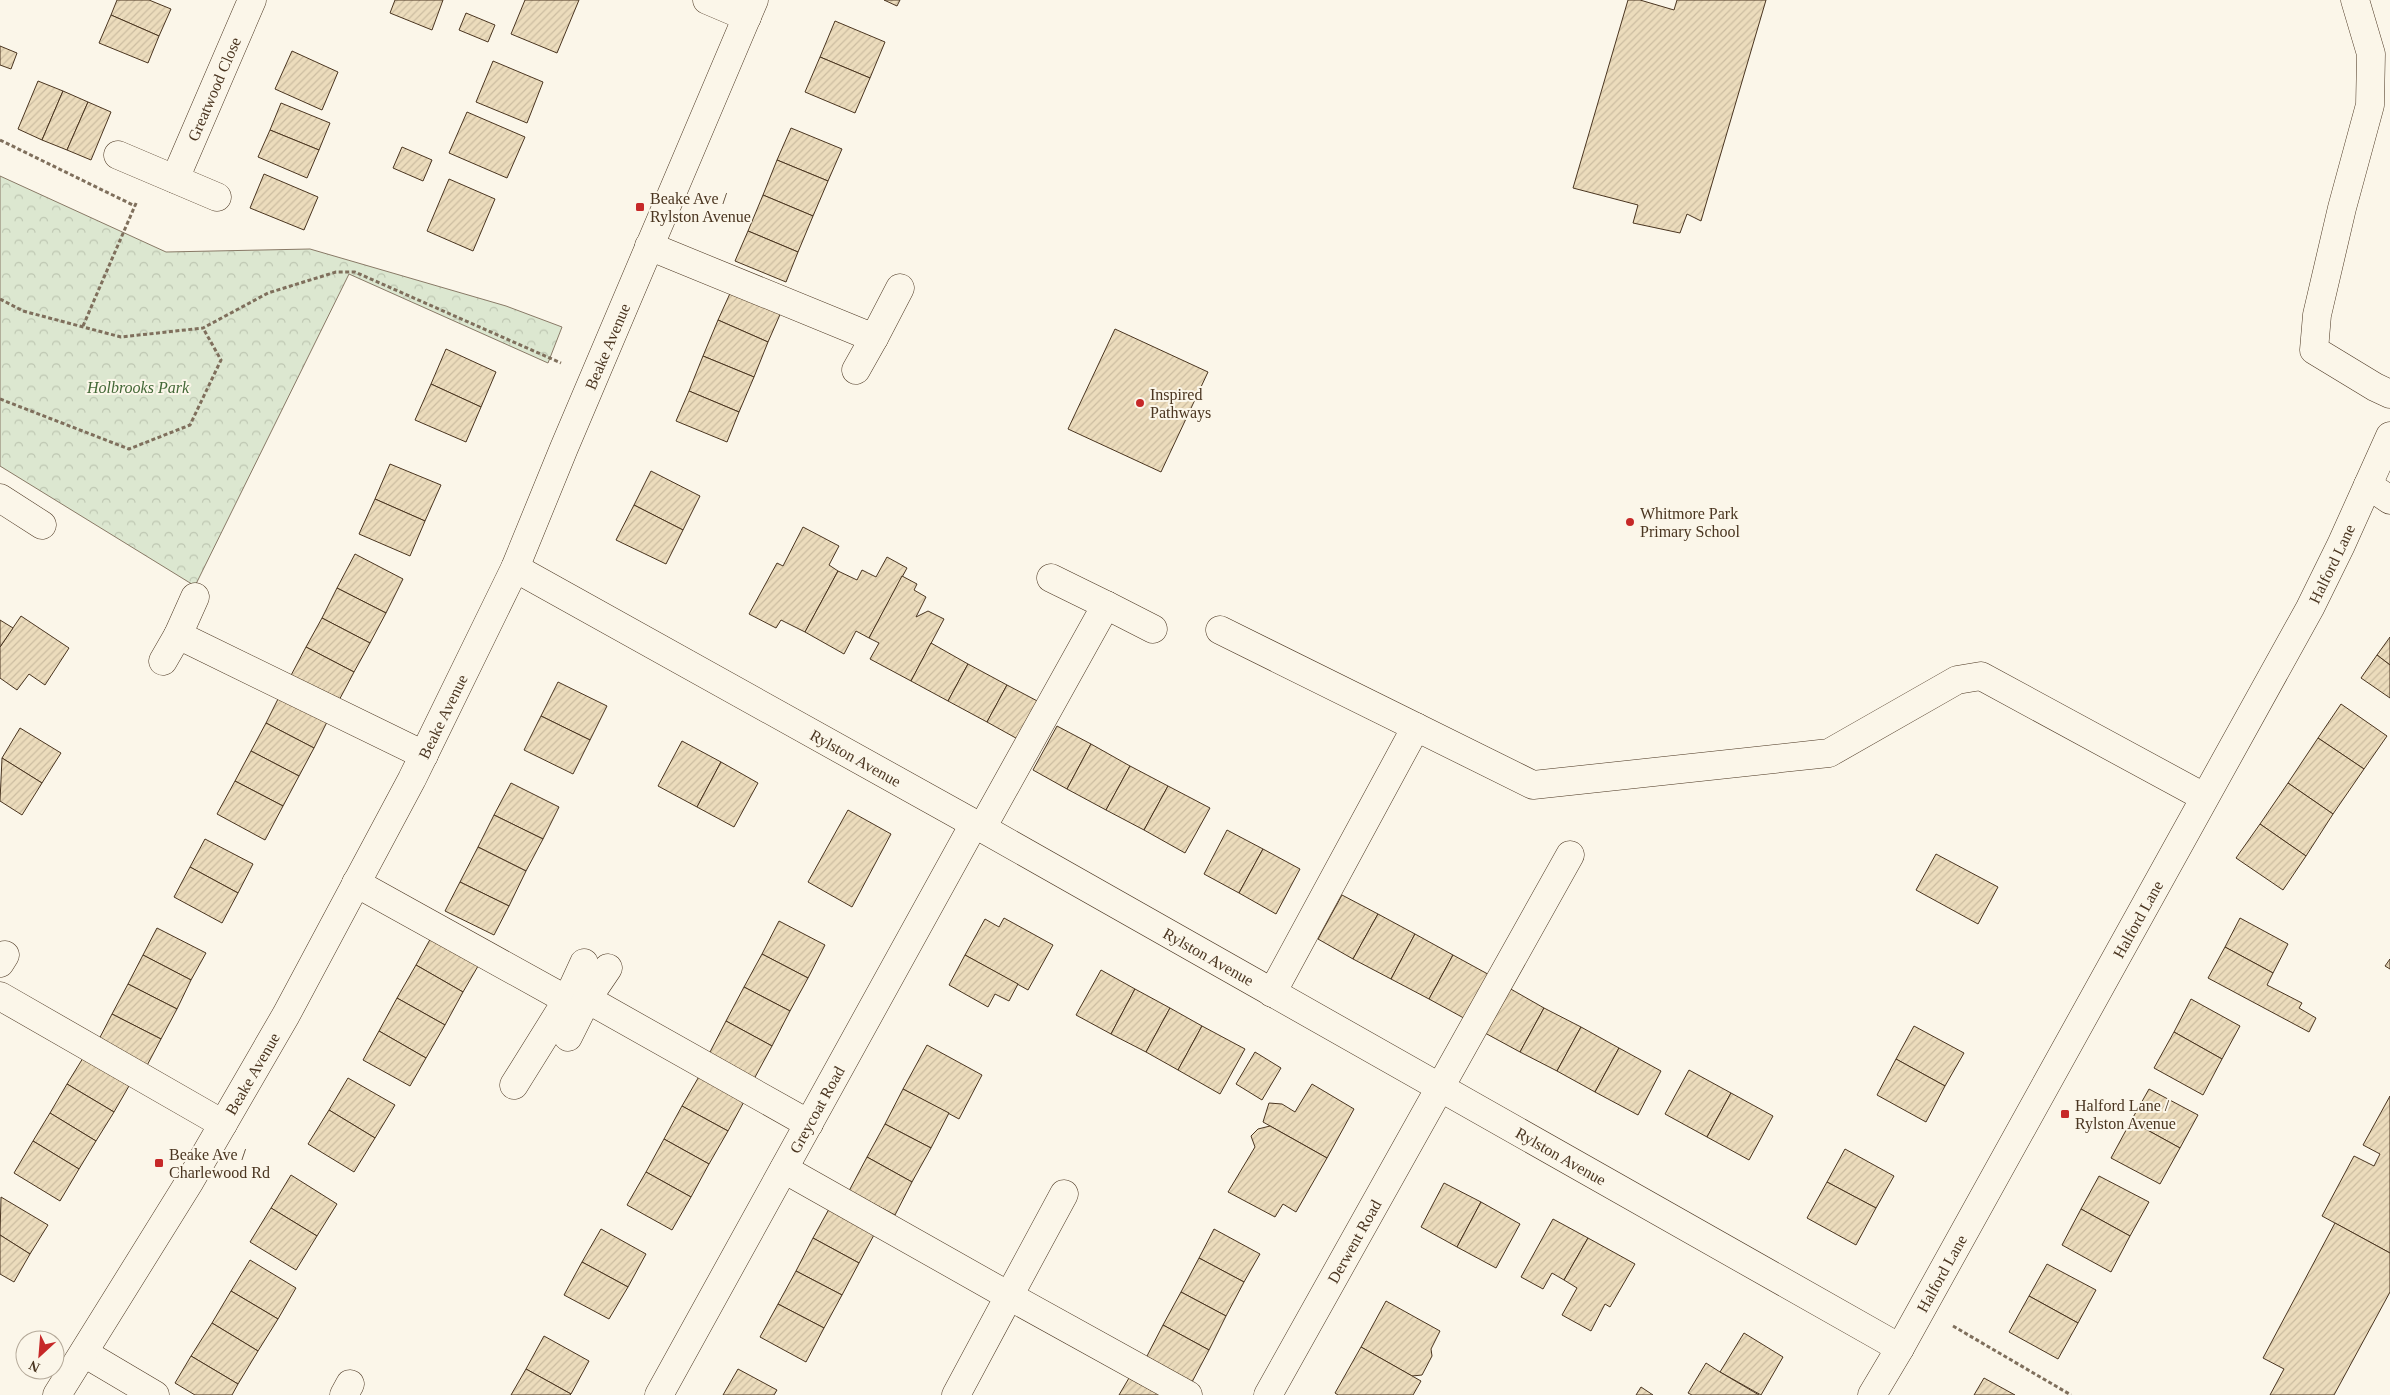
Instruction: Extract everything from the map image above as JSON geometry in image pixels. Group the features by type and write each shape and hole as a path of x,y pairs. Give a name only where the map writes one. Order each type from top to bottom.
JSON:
{"street":[{"name":"Greatwood Close","path":"163,174 252,0"},
{"path":"707,0 751,9"},
{"path":"2355,0 2371,54 2370,106 2342,208 2317,314 2314,350 2390,394"},
{"name":"Beake Avenue","path":"57,1395 223,1124 286,1015 424,755 515,568 649,246 751,9"},
{"path":"118,155 217,197"},
{"path":"649,246 874,338"},
{"path":"856,370 900,288"},
{"name":"Halford Lane","path":"1872,1395 1900,1348 2310,608 2379,493 2390,436"},
{"path":"0,498 42,525"},
{"name":"Rylston Avenue","path":"515,568 978,826 1900,1348"},
{"path":"1051,578 1153,629"},
{"path":"163,661 178,635 195,597"},
{"name":"Greycoat Road","path":"659,1395 808,1124 1106,605"},
{"path":"1220,630 1533,785 1829,753 1957,680 1981,676 2204,797"},
{"path":"178,635 424,755"},
{"path":"1272,993 1416,728"},
{"name":"Derwent Road","path":"1268,1395 1570,855"},
{"path":"356,883 808,1124"},
{"path":"514,1085 577,1000 596,965"},
{"path":"0,996 223,1124"},
{"path":"568,1037 577,1000"},
{"path":"784,1169 1188,1395"},
{"path":"956,1395 1064,1194"},
{"path":"84,1353 156,1395"}],"path":[{"path":"0,140 135,206"},
{"path":"83,326 135,206 163,174"},
{"path":"0,299 23,311 121,337 203,328 268,293 336,272 354,272 594,378"},
{"path":"0,399 129,449 190,425 221,360 203,328"},
{"path":"1921,1310 1944,1320 2071,1395"}],"green space":[{"name":"Holbrooks Park","path":"0,176 166,252 310,249 506,306 562,327 548,363 349,274 195,586 0,466"}],"building":[{"path":"117,0 149,0 171,9 159,36 111,15"},
{"path":"395,0 443,0 432,30 390,13"},
{"path":"525,0 579,0 557,53 511,34"},
{"path":"884,0 900,0 897,6"},
{"path":"1628,0 1640,0 1674,10 1677,0 1766,0 1701,221 1687,214 1680,233 1633,223 1638,205 1573,188"},
{"path":"466,13 495,25 488,42 459,30"},
{"path":"111,15 159,36 148,63 99,43"},
{"path":"835,21 885,42 870,78 820,57"},
{"path":"0,46 17,53 11,69 0,65"},
{"path":"292,51 338,72 322,110 275,89"},
{"path":"820,57 870,78 855,113 805,92"},
{"path":"493,61 543,82 527,123 476,102"},
{"path":"38,81 63,91 42,140 18,129"},
{"path":"63,91 88,102 67,150 42,140"},
{"path":"88,102 111,112 91,160 67,150"},
{"path":"281,103 330,123 319,150 270,130"},
{"path":"467,112 525,137 507,178 449,153"},
{"path":"791,128 842,149 828,181 777,160"},
{"path":"270,130 319,150 307,178 258,157"},
{"path":"402,147 432,160 423,181 393,168"},
{"path":"777,160 828,181 813,216 763,195"},
{"path":"264,174 318,197 304,230 250,208"},
{"path":"449,179 495,199 473,251 427,231"},
{"path":"763,195 813,216 798,252 748,231"},
{"path":"748,231 798,252 786,282 735,261"},
{"path":"732,289 782,310 768,342 718,320"},
{"path":"718,320 768,342 754,377 703,356"},
{"path":"1115,329 1208,372 1161,472 1068,429"},
{"path":"446,349 496,372 481,407 431,384"},
{"path":"703,356 754,377 739,412 689,391"},
{"path":"431,384 481,407 466,442 415,420"},
{"path":"689,391 739,412 727,442 676,421"},
{"path":"390,464 441,485 425,521 375,499"},
{"path":"651,471 700,496 683,530 634,505"},
{"path":"375,499 425,521 410,556 359,534"},
{"path":"634,505 683,530 666,564 616,540"},
{"path":"803,527 839,546 829,565 838,571 805,632 781,620 776,628 749,614 777,563 783,566"},
{"path":"355,554 403,579 386,613 337,588"},
{"path":"887,557 907,568 869,638 856,631 844,654 805,632 838,571 857,580 862,570 876,577"},
{"path":"902,576 917,584 914,590 926,597 916,617 928,611 944,619 911,681 870,659 879,643 869,638"},
{"path":"337,588 386,613 370,643 322,618"},
{"path":"21,616 69,648 45,685 29,674 17,690 0,678 0,647"},
{"path":"322,618 370,643 354,672 306,647"},
{"path":"0,620 13,628 0,647"},
{"path":"2390,637 2390,665 2377,655"},
{"path":"931,643 968,664 948,701 911,681"},
{"path":"306,647 354,672 336,706 288,681"},
{"path":"2377,655 2390,665 2390,698 2361,678"},
{"path":"968,664 1007,685 987,722 948,701"},
{"path":"558,682 607,706 590,740 541,716"},
{"path":"1007,685 1043,704 1023,742 987,722"},
{"path":"280,695 328,720 314,748 266,723"},
{"path":"2341,704 2387,736 2364,769 2318,738"},
{"path":"541,716 590,740 573,774 524,750"},
{"path":"266,723 314,748 299,776 251,751"},
{"path":"1057,726 1091,744 1067,789 1033,770"},
{"path":"20,728 61,753 42,783 2,758"},
{"path":"2318,738 2364,769 2333,814 2288,783"},
{"path":"682,741 721,762 697,807 658,786"},
{"path":"1091,744 1130,766 1106,810 1067,789"},
{"path":"251,751 299,776 283,806 235,781"},
{"path":"2,758 42,783 22,815 0,801"},
{"path":"721,762 758,783 734,827 697,807"},
{"path":"1130,766 1168,786 1144,830 1106,810"},
{"path":"235,781 283,806 265,840 217,814"},
{"path":"511,783 559,807 543,839 494,815"},
{"path":"2288,783 2333,814 2306,856 2260,824"},
{"path":"1168,786 1210,808 1185,853 1144,830"},
{"path":"848,810 891,834 852,907 808,882"},
{"path":"494,815 543,839 526,871 478,847"},
{"path":"2260,824 2306,856 2283,890 2236,858"},
{"path":"1227,830 1263,849 1239,893 1204,874"},
{"path":"205,839 253,864 238,893 190,867"},
{"path":"478,847 526,871 509,906 460,882"},
{"path":"1263,849 1300,869 1276,914 1239,893"},
{"path":"1936,854 1998,887 1978,924 1916,890"},
{"path":"190,867 238,893 222,923 174,897"},
{"path":"460,882 509,906 494,935 445,911"},
{"path":"1342,895 1378,914 1353,959 1318,939"},
{"path":"1378,914 1415,934 1391,979 1353,959"},
{"path":"1004,918 1053,945 1028,990 965,955 985,919 999,927"},
{"path":"2240,918 2288,944 2273,973 2225,947"},
{"path":"779,921 825,945 808,978 762,954"},
{"path":"157,928 206,953 191,980 143,955"},
{"path":"433,934 481,961 463,992 416,965"},
{"path":"1415,934 1453,955 1429,999 1391,979"},
{"path":"2225,947 2273,973 2267,985 2302,1003 2299,1008 2316,1018 2309,1032 2208,978"},
{"path":"762,954 808,978 790,1011 744,987"},
{"path":"143,955 191,980 177,1009 128,984"},
{"path":"965,955 1018,984 1009,1001 995,994 988,1007 949,985"},
{"path":"1453,955 1495,978 1471,1022 1429,999"},
{"path":"2390,959 2390,969 2385,966"},
{"path":"416,965 463,992 445,1025 397,998"},
{"path":"1101,970 1135,989 1111,1034 1076,1015"},
{"path":"128,984 177,1009 161,1039 112,1014"},
{"path":"744,987 790,1011 772,1046 726,1021"},
{"path":"1509,988 1544,1008 1520,1052 1485,1033"},
{"path":"1135,989 1170,1008 1146,1052 1111,1034"},
{"path":"397,998 445,1025 426,1058 379,1031"},
{"path":"2191,999 2240,1026 2222,1059 2174,1032"},
{"path":"1170,1008 1202,1026 1178,1070 1146,1052"},
{"path":"1544,1008 1581,1027 1557,1071 1520,1052"},
{"path":"112,1014 161,1039 143,1073 95,1047"},
{"path":"726,1021 772,1046 754,1079 709,1054"},
{"path":"1202,1026 1245,1049 1220,1094 1178,1070"},
{"path":"1914,1026 1964,1053 1945,1086 1896,1059"},
{"path":"1581,1027 1619,1048 1595,1092 1557,1071"},
{"path":"379,1031 426,1058 410,1086 363,1060"},
{"path":"2174,1032 2222,1059 2203,1095 2154,1068"},
{"path":"927,1045 982,1075 959,1119 903,1089"},
{"path":"1619,1048 1661,1071 1638,1115 1595,1092"},
{"path":"1255,1052 1281,1068 1262,1100 1236,1084"},
{"path":"83,1058 129,1086 114,1112 67,1084"},
{"path":"1896,1059 1945,1086 1926,1122 1877,1095"},
{"path":"1689,1070 1731,1093 1707,1137 1665,1114"},
{"path":"701,1073 746,1098 728,1131 682,1106"},
{"path":"348,1078 395,1105 375,1138 329,1110"},
{"path":"67,1084 114,1112 96,1141 50,1113"},
{"path":"1312,1084 1354,1109 1327,1158 1263,1122 1269,1103 1282,1104 1295,1112"},
{"path":"903,1089 949,1113 931,1148 885,1124"},
{"path":"2149,1089 2198,1115 2180,1148 2131,1121"},
{"path":"1731,1093 1773,1116 1749,1160 1707,1137"},
{"path":"2390,1096 2390,1253 2322,1216 2354,1156 2374,1166 2380,1154 2363,1145"},
{"path":"682,1106 728,1131 709,1164 664,1139"},
{"path":"329,1110 375,1138 354,1172 308,1144"},
{"path":"50,1113 96,1141 79,1169 33,1141"},
{"path":"2131,1121 2180,1148 2160,1184 2111,1158"},
{"path":"885,1124 931,1148 912,1182 867,1157"},
{"path":"1270,1126 1327,1158 1296,1212 1283,1204 1275,1217 1228,1192 1255,1147 1251,1136 1258,1129"},
{"path":"664,1139 709,1164 691,1197 646,1172"},
{"path":"33,1141 79,1169 60,1201 14,1173"},
{"path":"1845,1149 1894,1176 1876,1208 1827,1182"},
{"path":"867,1157 912,1182 895,1215 849,1191"},
{"path":"646,1172 691,1197 672,1230 627,1205"},
{"path":"291,1175 337,1204 317,1236 271,1208"},
{"path":"2099,1176 2149,1202 2130,1236 2081,1209"},
{"path":"1827,1182 1876,1208 1856,1245 1807,1218"},
{"path":"1444,1183 1481,1202 1457,1247 1421,1227"},
{"path":"1,1197 48,1225 30,1254 0,1235"},
{"path":"1481,1202 1520,1224 1496,1268 1457,1247"},
{"path":"271,1208 317,1236 296,1270 250,1242"},
{"path":"829,1209 875,1233 859,1263 813,1238"},
{"path":"2081,1209 2130,1236 2111,1272 2062,1245"},
{"path":"1553,1219 1588,1238 1564,1280 1552,1273 1543,1289 1521,1277"},
{"path":"2335,1223 2390,1253 2390,1292 2334,1395 2270,1395 2284,1369 2263,1358"},
{"path":"601,1229 646,1254 628,1287 582,1262"},
{"path":"1214,1229 1260,1254 1244,1282 1199,1258"},
{"path":"0,1235 30,1254 14,1282 0,1274"},
{"path":"813,1238 859,1263 842,1295 796,1271"},
{"path":"1588,1238 1635,1264 1610,1307 1605,1304 1591,1331 1562,1315 1577,1288 1564,1280"},
{"path":"1199,1258 1244,1282 1226,1316 1181,1292"},
{"path":"250,1260 296,1288 278,1319 231,1291"},
{"path":"582,1262 628,1287 609,1319 564,1295"},
{"path":"2047,1264 2096,1290 2078,1323 2029,1296"},
{"path":"796,1271 842,1295 824,1328 778,1304"},
{"path":"231,1291 278,1319 258,1351 212,1323"},
{"path":"1181,1292 1226,1316 1209,1350 1163,1325"},
{"path":"2029,1296 2078,1323 2058,1359 2009,1332"},
{"path":"1386,1301 1440,1331 1431,1349 1432,1356 1422,1375 1412,1376 1361,1347"},
{"path":"778,1304 824,1328 806,1362 760,1337"},
{"path":"212,1323 258,1351 238,1384 191,1356"},
{"path":"1163,1325 1209,1350 1192,1382 1146,1358"},
{"path":"1744,1333 1783,1357 1761,1395 1720,1372"},
{"path":"544,1336 589,1361 571,1394 526,1369"},
{"path":"1361,1347 1421,1381 1413,1395 1338,1395 1335,1393"},
{"path":"191,1356 238,1384 232,1395 195,1395 175,1383"},
{"path":"1706,1363 1759,1395 1692,1395 1688,1393"},
{"path":"526,1369 571,1394 511,1395"},
{"path":"738,1369 777,1390 774,1395 723,1395"},
{"path":"1129,1378 1160,1395 1119,1395"},
{"path":"1984,1378 2015,1395 1974,1395"},
{"path":"1641,1387 1653,1395 1636,1395"}],"place":[{"name":"Beake Ave / Rylston Avenue","path":"640,207"},
{"name":"Inspired Pathways","path":"1140,403"},
{"name":"Whitmore Park Primary School","path":"1630,522"},
{"name":"Halford Lane / Rylston Avenue","path":"2065,1114"},
{"name":"Beake Ave / Charlewood Rd","path":"159,1163"}]}
